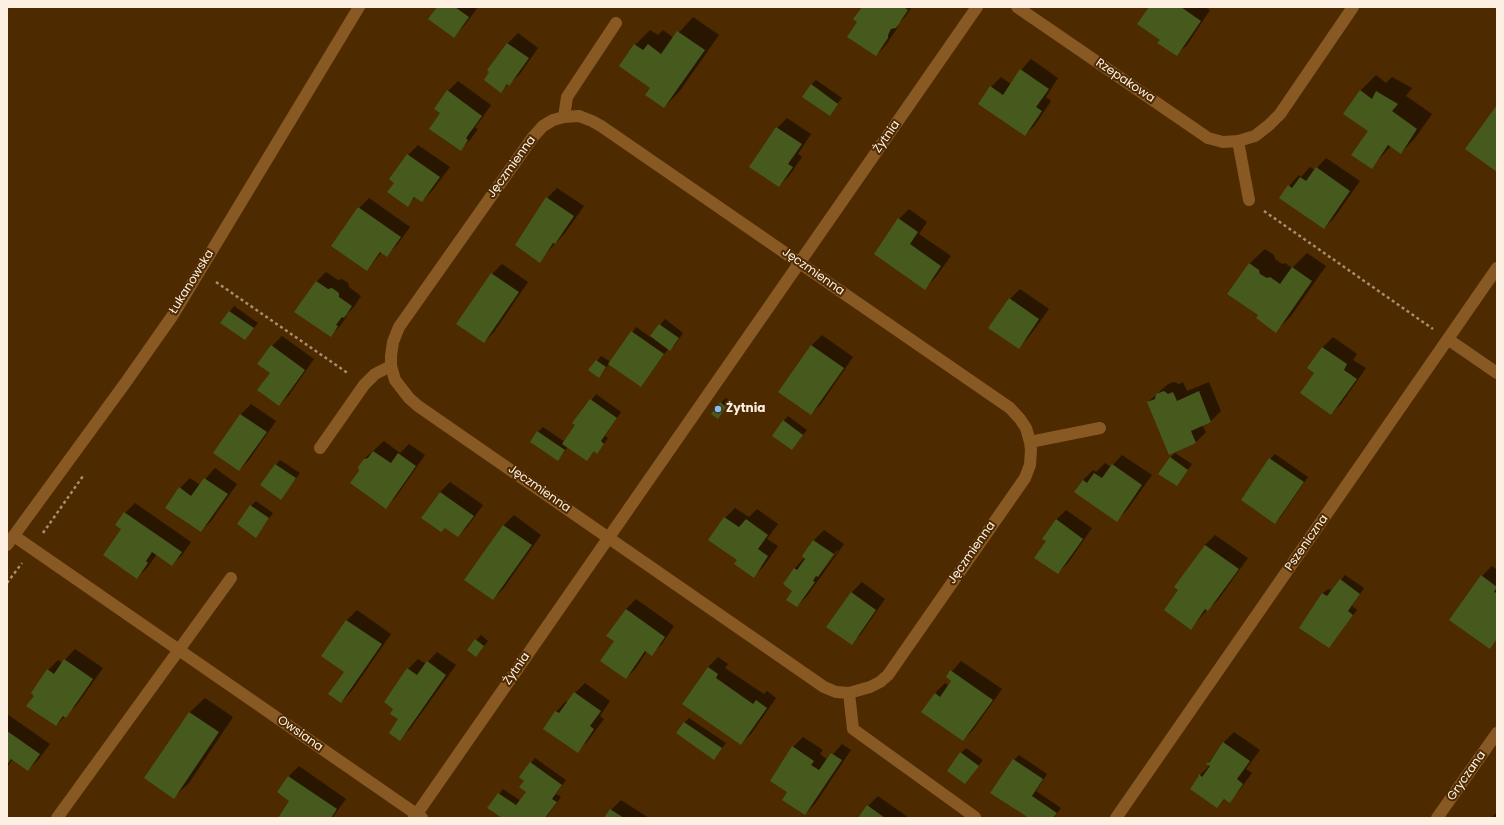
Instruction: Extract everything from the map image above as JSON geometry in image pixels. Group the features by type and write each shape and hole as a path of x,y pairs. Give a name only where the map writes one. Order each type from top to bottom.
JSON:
{"street":[{"name":"Łukanowska","path":"10,540 126,382 173,314 359,7"},
{"name":"Żytnia","path":"417,817 609,537 977,7"},
{"name":"Rzepakowa","path":"1017,7 1208,138 1224,142 1238,141 1255,136 1280,114 1353,7"},
{"path":"564,117 566,97 616,23"},
{"name":"Jęczmienna","path":"579,116 592,120 601,126 1010,408 1026,428 1030,442 1030,465 1025,478 888,675 880,682 870,687 849,693 836,692 824,687 418,406 409,398 396,380 391,366 393,342 399,327 533,137 543,126 564,117 579,116"},
{"path":"1238,141 1248,200"},
{"name":"Pszeniczna","path":"1116,818 1449,340 1497,268"},
{"path":"1449,340 1497,373"},
{"path":"320,448 364,385 375,374 391,366"},
{"path":"1030,442 1100,428"},
{"name":"Owsiana","path":"10,540 179,650 417,817"},
{"path":"57,818 232,578"},
{"path":"849,693 853,729 975,817"},
{"name":"Gryczana","path":"1437,818 1497,733"}],"path":[{"path":"1248,200 1449,340"},
{"path":"216,282 364,385"}],"building":[{"path":"437,7 455,7 469,17 454,38 428,19"},
{"path":"862,7 904,7 908,10 896,28 891,29 888,38 876,56 847,37 857,22 853,19"},
{"path":"1149,7 1181,7 1201,21 1177,56 1157,43 1160,40 1137,24"},
{"path":"677,31 705,50 664,108 645,95 650,88 619,66 634,44 643,50 648,44 661,54"},
{"path":"507,43 529,58 509,86 507,84 501,93 484,80 489,72 487,70"},
{"path":"1020,69 1049,89 1036,107 1042,111 1025,136 978,104 990,86 1003,95"},
{"path":"811,84 838,104 830,116 802,97"},
{"path":"447,90 482,116 466,138 468,140 461,151 429,129 440,113 434,109"},
{"path":"1360,90 1372,99 1376,91 1398,104 1392,111 1417,129 1401,154 1388,145 1372,169 1351,155 1368,131 1343,114"},
{"path":"1497,105 1497,172 1465,149"},
{"path":"776,127 802,144 788,164 793,167 779,187 749,167"},
{"path":"407,154 440,177 422,202 414,197 408,207 387,192 394,183 389,179"},
{"path":"1316,167 1350,191 1324,229 1279,198 1288,185 1292,188 1300,177 1306,181"},
{"path":"546,197 574,216 540,263 515,245"},
{"path":"358,207 401,237 387,257 380,252 367,271 331,246"},
{"path":"898,218 918,232 910,244 941,266 925,290 874,254"},
{"path":"1249,263 1259,270 1260,274 1267,278 1270,277 1280,284 1292,267 1312,281 1276,333 1256,318 1258,315 1227,294"},
{"path":"491,273 519,292 484,343 456,324"},
{"path":"316,281 328,289 332,288 339,293 339,297 352,306 344,318 342,317 336,325 338,326 331,337 294,312"},
{"path":"1009,298 1039,319 1019,349 988,328"},
{"path":"229,311 254,328 245,340 220,323"},
{"path":"659,324 679,338 670,351 650,336"},
{"path":"631,331 664,354 641,387 608,364"},
{"path":"271,345 305,370 279,406 257,390 270,373 257,364"},
{"path":"811,345 844,368 811,415 778,392"},
{"path":"1322,347 1347,364 1344,370 1357,379 1331,415 1300,393 1314,373 1307,368"},
{"path":"596,360 606,367 599,378 588,370"},
{"path":"1164,391 1168,394 1173,392 1177,401 1199,391 1211,422 1191,431 1196,443 1169,455 1147,402 1155,399 1156,394"},
{"path":"590,399 617,418 601,441 604,444 597,454 594,451 587,461 562,444 575,425 572,423"},
{"path":"720,402 726,407 718,419 711,414"},
{"path":"240,414 267,432 239,471 213,453"},
{"path":"783,420 803,435 792,450 772,436"},
{"path":"537,431 565,450 558,461 530,442"},
{"path":"373,451 391,463 398,453 416,466 386,509 350,483 359,471 358,467"},
{"path":"1170,457 1188,470 1177,486 1158,474"},
{"path":"1269,458 1304,482 1275,524 1241,500"},
{"path":"275,464 296,478 281,500 260,485"},
{"path":"1112,464 1142,485 1117,522 1074,492 1083,480 1087,483 1094,473 1102,478"},
{"path":"204,478 228,494 201,532 165,508 179,487 191,496"},
{"path":"440,492 474,516 458,537 445,528 441,532 421,518"},
{"path":"250,505 269,518 256,538 237,524"},
{"path":"124,512 182,552 172,566 152,552 146,561 148,563 137,579 103,555 121,529 115,525"},
{"path":"724,517 739,527 746,519 768,535 758,549 768,556 754,578 734,564 737,560 708,540"},
{"path":"1056,519 1083,539 1058,574 1034,558 1046,541 1042,539"},
{"path":"503,525 532,545 493,600 464,580"},
{"path":"813,540 834,554 818,577 816,576 813,581 815,582 797,607 786,600 792,591 783,584 794,568 797,570 805,559 802,556"},
{"path":"1205,545 1239,569 1208,611 1205,609 1191,630 1164,610 1178,590 1174,587"},
{"path":"1481,575 1497,587 1494,592 1497,593 1497,639 1490,649 1449,620"},
{"path":"1340,579 1360,594 1348,611 1353,615 1329,648 1299,628 1322,593 1327,596"},
{"path":"851,592 876,610 852,645 826,627"},
{"path":"626,609 665,637 652,656 645,651 626,679 600,661 614,641 606,636"},
{"path":"346,620 382,644 341,703 328,694 344,672 321,656"},
{"path":"475,639 484,646 476,657 467,650"},
{"path":"64,659 93,679 66,718 63,716 56,726 26,706 34,696 31,693 47,669 54,674"},
{"path":"427,661 446,675 400,741 389,733 398,719 390,714 393,709 384,702 407,668 417,675"},
{"path":"708,667 718,674 716,678 753,704 756,700 767,708 741,745 682,704"},
{"path":"950,670 993,700 963,741 921,712 935,693 940,697 951,681 946,677"},
{"path":"574,692 601,711 590,726 594,729 578,753 543,729 555,711 559,713"},
{"path":"189,712 219,732 174,799 144,778"},
{"path":"684,722 722,748 714,760 676,733"},
{"path":"7,731 40,754 28,771 11,759 7,765"},
{"path":"1223,742 1250,761 1237,779 1243,784 1230,803 1224,799 1217,808 1190,789 1199,774 1202,777 1210,766 1206,764 1208,762 1209,763"},
{"path":"792,746 814,761 811,765 819,770 831,753 842,760 805,815 782,800 787,792 770,781"},
{"path":"960,752 979,766 965,784 947,771"},
{"path":"1013,759 1043,779 1032,796 1057,813 1053,818 1029,818 990,793"},
{"path":"530,762 562,785 552,799 557,802 545,818 502,818 487,808 498,793 516,805 526,792 519,787 524,781 519,777"},
{"path":"288,776 337,809 331,818 278,818 289,801 277,792"},
{"path":"867,805 885,818 858,818"},
{"path":"610,809 624,818 604,818"}],"place":[{"name":"Żytnia","path":"718,409"}]}
